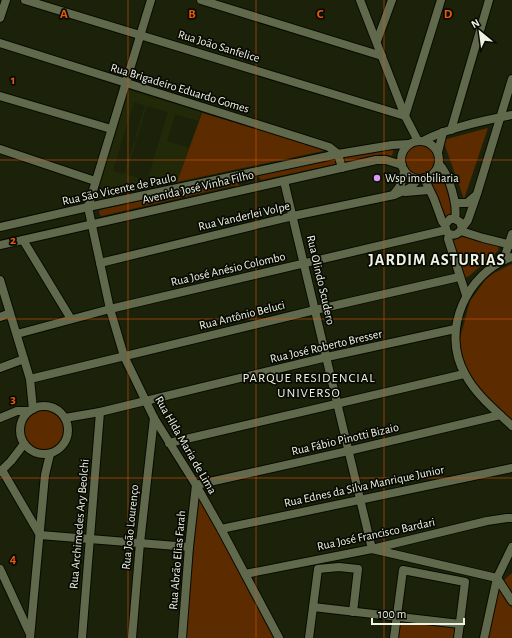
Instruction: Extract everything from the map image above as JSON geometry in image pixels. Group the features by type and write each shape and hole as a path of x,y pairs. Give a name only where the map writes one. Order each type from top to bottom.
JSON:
{"street":[{"path":"0,18 6,0"},
{"name":"Rua João Sanfelice","path":"25,0 405,116"},
{"path":"88,207 151,0"},
{"path":"201,0 382,56"},
{"path":"360,0 415,142"},
{"path":"377,41 392,0"},
{"path":"405,116 441,0"},
{"path":"438,152 447,131 489,0"},
{"name":"Rua Brigadeiro Eduardo Gomes","path":"0,43 125,84 329,147 338,154"},
{"path":"459,224 468,220 512,79"},
{"path":"0,96 111,129"},
{"name":"Rua São Vicente de Paulo","path":"0,227 338,154 415,142 447,131 512,115"},
{"path":"394,195 404,179 401,157 404,150 415,142 432,145 438,152 439,164 433,173 421,179 412,177 403,168"},
{"path":"0,149 96,181"},
{"path":"338,154 342,168"},
{"name":"Avenida José Vinha Filho","path":"0,245 90,223 376,160 386,160 403,168"},
{"path":"421,179 429,190 447,230 456,235 459,224 456,203 445,171 439,164"},
{"path":"256,172 260,186"},
{"path":"243,175 247,189"},
{"name":"Rua Vanderlei Volpe","path":"100,263 293,216 394,195 404,192 421,179"},
{"name":"Rua Olindo Scudero","path":"284,181 372,549"},
{"path":"404,192 429,190"},
{"path":"456,203 467,203 476,198"},
{"name":"Rua Hlda Maria de Lima","path":"88,207 90,223 110,309 124,356 154,418 196,485 279,638"},
{"path":"466,295 448,239 448,221 459,224 507,244"},
{"name":"Rua José Anésio Colombo","path":"17,334 110,309 447,230"},
{"path":"512,234 507,244 508,256 488,270 466,295 455,329 456,349 464,374 476,392 512,426"},
{"path":"36,261 33,252 33,244 39,236"},
{"path":"23,240 71,319"},
{"name":"Rua Antônio Beluci","path":"30,379 315,310 459,277"},
{"path":"0,280 30,379 31,410 22,421 20,433 27,447 38,454 50,454 57,451 66,440 68,433 66,422 55,409 43,406 31,410 17,411 1,418"},
{"path":"0,317 10,313"},
{"name":"Rua José Roberto Bresser","path":"66,422 86,415 146,400 327,357 455,329"},
{"path":"0,368 24,359"},
{"path":"169,443 464,374"},
{"path":"31,388 43,406"},
{"name":"Rua Archimedes Ary Beolchi","path":"82,638 100,412"},
{"name":"Rua Fábio Pinotti Bizaio","path":"196,485 500,415"},
{"path":"1,418 22,421"},
{"name":"Rua João Lourenço","path":"132,638 140,543 154,418"},
{"path":"27,447 1,471 40,535"},
{"path":"38,454 45,475"},
{"path":"31,637 45,475 50,454"},
{"name":"Rua Ednes da Silva Manrique Junior","path":"221,529 512,468"},
{"name":"Rua Abrão Elias Farah","path":"182,638 189,547 196,485"},
{"name":"Rua José Francisco Bardari","path":"245,574 372,549 487,521 512,518"},
{"path":"40,535 189,547"},
{"path":"484,638 497,578 512,547"},
{"path":"372,549 497,578 512,601"},
{"path":"308,638 318,569 339,567 358,569 353,612"},
{"path":"0,569 31,637"},
{"path":"394,638 403,570 465,582 458,638"},
{"path":"313,607 460,624"}],"shaded area":[{"path":"129,90 201,112 198,121 175,114 167,141 189,148 177,182 95,200","holes":["134,102 145,106 135,138 137,138 147,106 168,112 147,181 126,174 136,142 134,142 124,174 113,170"]},
{"path":"202,113 328,150 177,182"},
{"path":"488,128 464,199 443,140"},
{"path":"420,143 429,146 433,150 436,159 433,168 429,172 420,175 411,172 407,168 404,159 407,150 411,146"},
{"path":"394,147 392,156 383,154 261,180 258,176 260,174"},
{"path":"440,170 443,175 455,214 449,218 444,214 430,179 437,175"},
{"path":"236,179 238,180 239,186 232,186 102,216 99,212 100,210"},
{"path":"454,235 496,243 499,246 498,251 465,278 462,275 451,236"},
{"path":"512,264 512,423 478,390 465,366 459,342 470,301 486,279"},
{"path":"41,410 49,410 60,416 66,427 66,435 60,446 49,452 41,452 30,446 24,435 24,427 30,416"},
{"path":"198,496 275,638 186,638"},
{"path":"512,573 512,593 502,582"},
{"path":"497,587 512,608 512,638 488,638"},
{"path":"401,620 456,626 455,638 398,638"}],"place":[{"name":"Wsp imobiliaria","path":"377,178"}],"district":[{"name":"JARDIM ASTURIAS","path":"437,259"},
{"name":"PARQUE RESIDENCIAL UNIVERSO","path":"309,384"}]}
